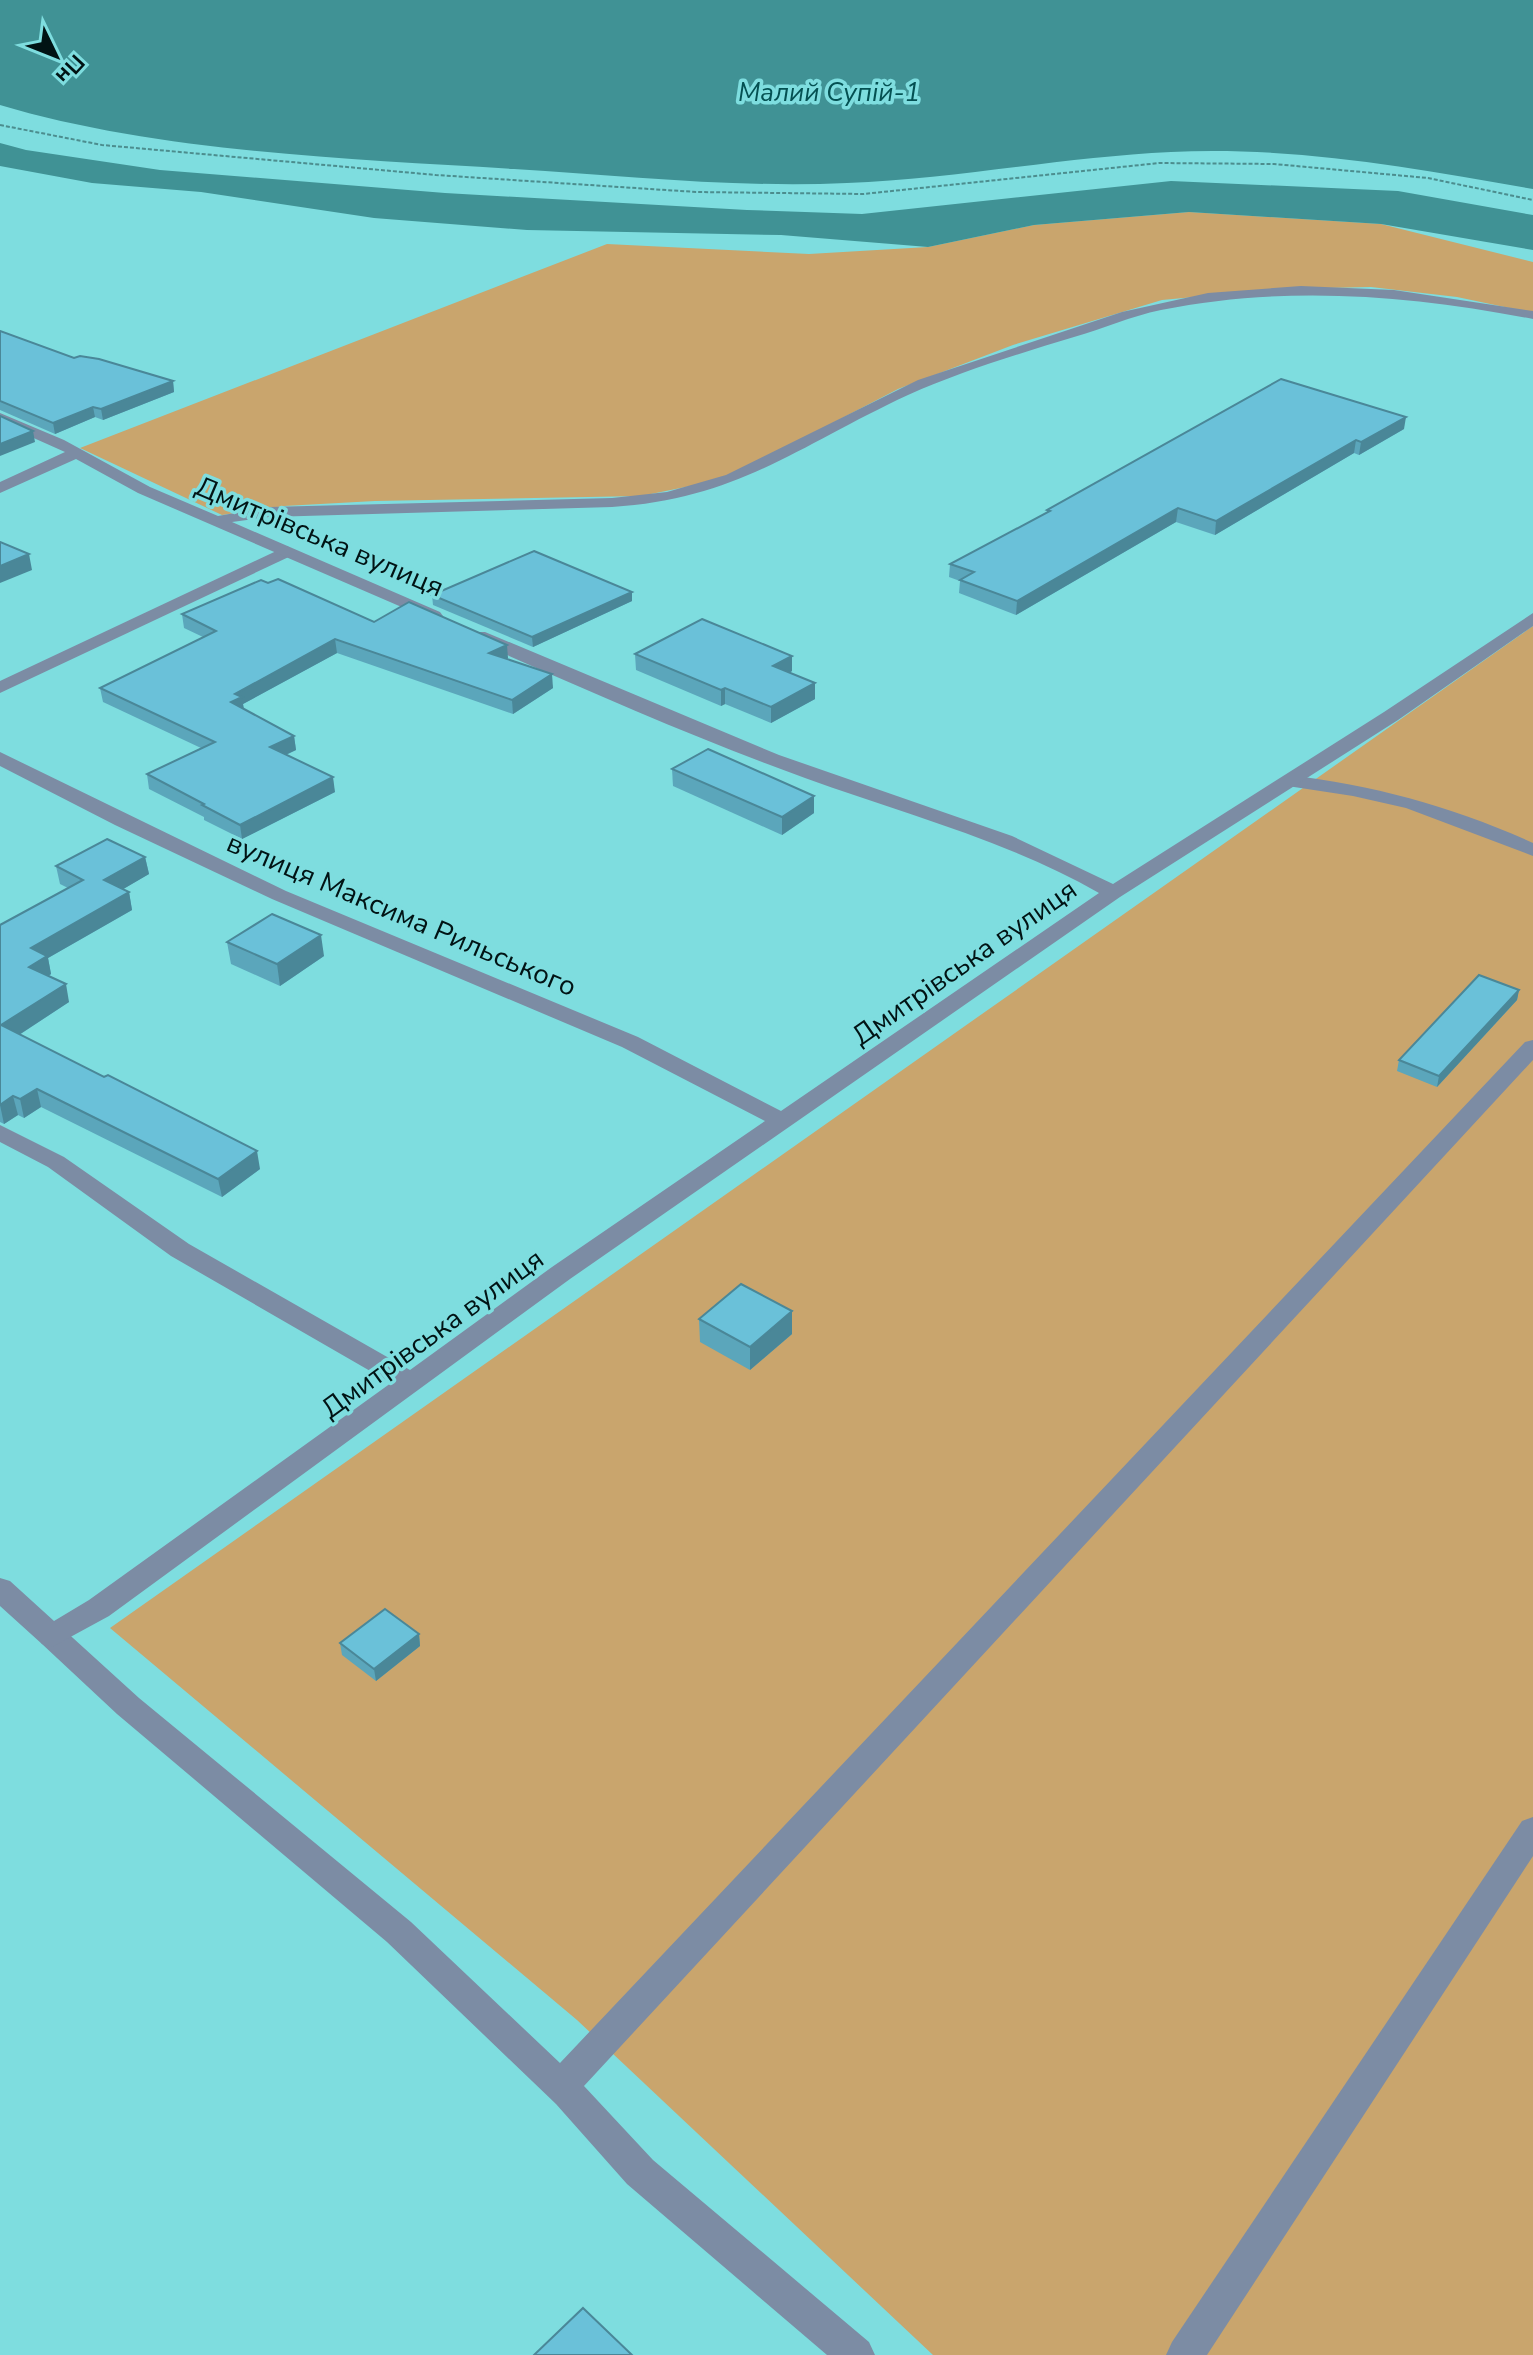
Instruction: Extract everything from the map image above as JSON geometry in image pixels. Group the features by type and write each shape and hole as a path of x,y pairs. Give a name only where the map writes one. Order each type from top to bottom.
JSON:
{"street":[{"path":"219,521 238,516 353,509 627,502 708,488 760,469 893,397 975,363 1140,311 1195,300 1258,293 1381,290 1434,296 1533,315"},
{"name":"Дмитрівська вулиця","path":"0,418 78,452 129,483 744,748 1048,857 1113,893 410,1382 166,1562 52,1636"},
{"path":"0,488 78,452"},
{"path":"0,688 287,551"},
{"path":"1113,893 1391,716 1533,618"},
{"name":"вулиця Максима Рильського","path":"0,758 122,821 279,895 630,1042 783,1121"},
{"path":"1288,781 1352,787 1385,795 1460,818 1533,850"},
{"path":"561,2086 1533,1047"},
{"path":"0,1132 56,1162 204,1265 341,1340 410,1382"},
{"path":"0,1589 128,1706 399,1932 561,2086 640,2172 856,2355"},
{"path":"1185,2355 1533,1830"}],"path":[{"path":"0,125 102,145 436,175 696,192 863,194 1159,163 1202,163 1274,164 1428,178 1533,200"}],"shaded area":[{"path":"1189,212 1381,224 1533,262 1533,313 1457,297 1371,287 1279,289 1162,300 1013,345 898,389 725,479 641,496 375,501 284,506 222,515 80,448 607,244 809,254 928,247 1034,225"},
{"path":"1533,626 1533,2355 933,2355 577,2020 110,1628"}],"water":[{"name":"Малий Супій-1","path":"0,0 1533,0 1533,189 1398,166 1262,152 1171,152 888,181 764,184 321,157 188,143 60,121 0,105"},
{"path":"0,143 26,150 160,170 445,193 862,214 1171,181 1398,191 1533,215 1533,250 1381,224 1189,212 1034,225 928,247 781,235 527,230 374,218 201,192 92,183 0,166"}],"building":[{"path":"0,331 74,358 99,359 173,381 101,409 93,407 53,423 0,401"},
{"path":"1281,379 1406,417 1361,442 1356,440 1216,521 1178,508 1017,601 960,580 974,572 950,564 1050,511 1047,510"},
{"path":"0,416 33,431 0,444"},
{"path":"0,542 29,554 0,566"},
{"path":"534,551 632,592 532,637 432,595"},
{"path":"278,579 374,622 409,602 507,645 489,653 552,674 512,700 335,639 235,694 242,697 231,702 294,736 270,747 333,777 240,825 147,774 215,742 100,688 216,631 182,614 261,580 268,583"},
{"path":"702,619 792,656 773,666 815,683 771,707 635,654"},
{"path":"708,749 814,796 782,817 672,769"},
{"path":"107,839 145,857 104,880 129,892 31,948 47,956 29,967 66,984 1,1025 257,1151 218,1179 37,1089 20,1099 13,1096 0,1105 0,925 83,880 56,866"},
{"path":"272,914 321,935 277,964 227,942"},
{"path":"1479,975 1519,990 1439,1076 1399,1060"},
{"path":"741,1284 792,1311 750,1347 699,1319"},
{"path":"385,1609 419,1634 374,1669 340,1643"},
{"path":"583,2308 632,2355 534,2355"}]}
